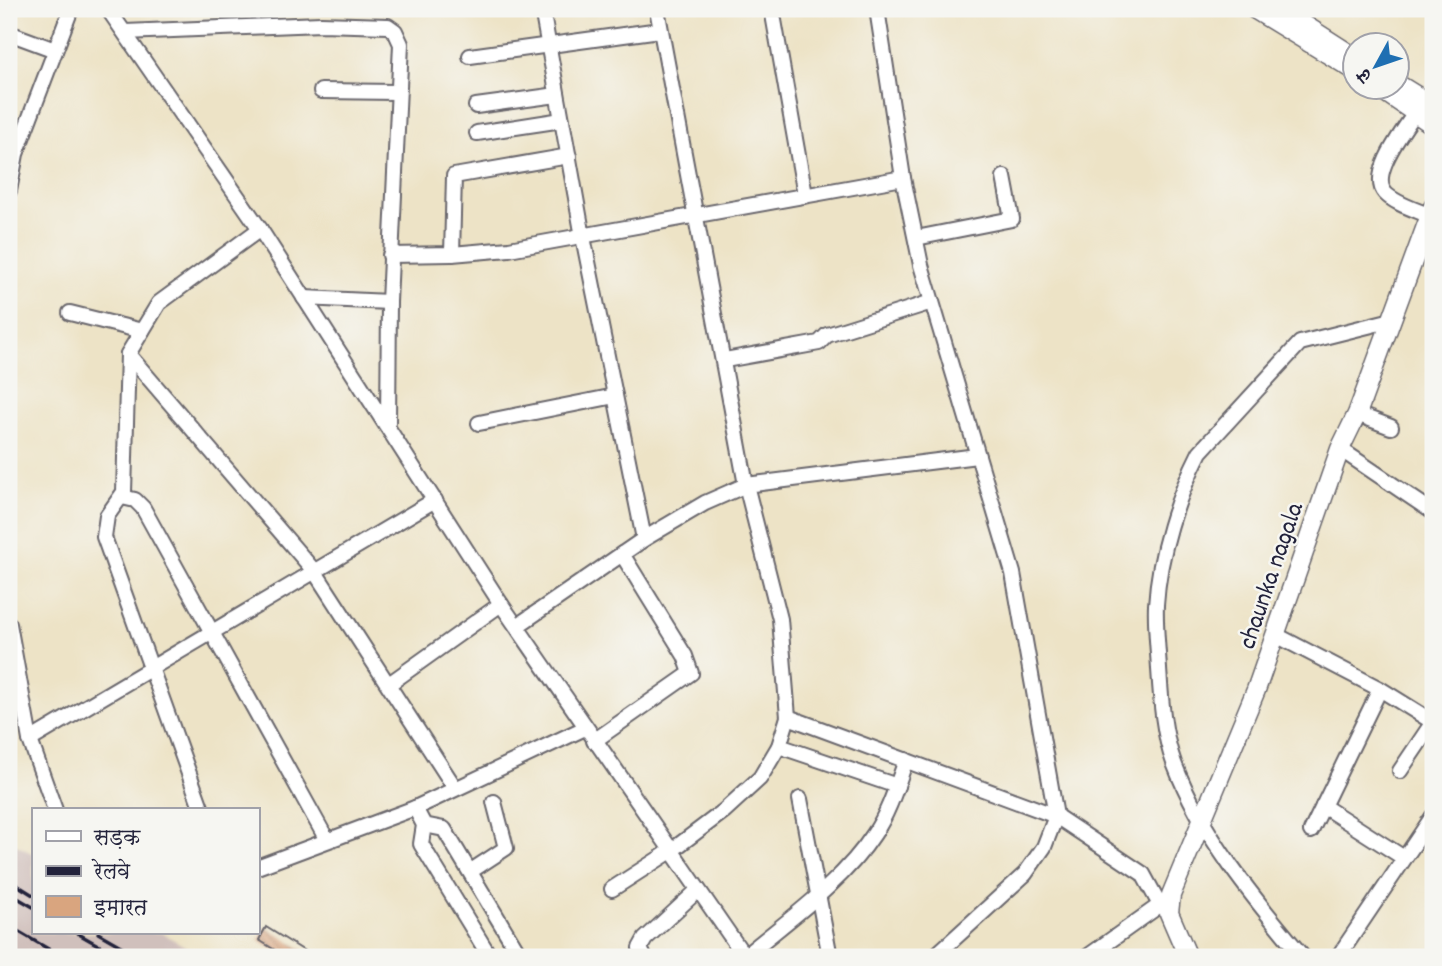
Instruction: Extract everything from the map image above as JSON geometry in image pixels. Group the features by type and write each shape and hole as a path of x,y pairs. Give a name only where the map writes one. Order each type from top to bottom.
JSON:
{"main road":[{"path":"1254,9 1340,61"},
{"path":"1291,12 1340,47"},
{"path":"1410,92 1433,106"},
{"path":"1399,102 1433,125"},
{"name":"chaunka nagala","path":"1164,905 1256,690 1340,449 1357,414 1432,211"},
{"path":"1164,905 1188,957"}],"street":[{"path":"9,191 12,153 71,9"},
{"path":"108,9 260,229 388,423 501,604 745,957 817,895 869,842 897,786 906,760"},
{"path":"542,9 583,237 644,539"},
{"path":"612,889 671,852 724,811 760,778 779,746 788,717 780,619 746,485 725,360 657,9"},
{"path":"772,9 805,195"},
{"path":"877,9 916,238 932,302 977,456 997,511 1013,573 1056,816 1044,847 1031,866 934,957"},
{"path":"125,32 321,24 388,26 398,35 401,44 396,92 388,302 388,423"},
{"path":"470,56 660,30"},
{"path":"9,33 55,50"},
{"path":"321,90 396,92"},
{"path":"476,106 557,95"},
{"path":"1415,113 1383,166 1380,181 1388,195 1432,211"},
{"path":"477,133 562,120"},
{"path":"452,254 454,176 569,156"},
{"path":"916,238 1013,219 1004,177"},
{"path":"390,255 452,254 583,237 904,178"},
{"path":"201,808 104,537 107,516 122,497 128,354 159,303 260,229"},
{"path":"304,298 388,302"},
{"path":"725,360 819,343 827,335 932,302"},
{"path":"70,313 142,331"},
{"path":"1303,957 1254,901 1200,819 1175,764 1165,730 1156,608 1158,583 1189,472 1200,452 1300,344 1392,320"},
{"path":"128,354 315,572 455,788"},
{"path":"479,423 615,396"},
{"path":"1357,414 1391,427"},
{"path":"1340,449 1433,512"},
{"path":"517,626 644,539 705,503 746,485 977,456"},
{"path":"122,497 135,500 143,508 327,840"},
{"path":"30,740 435,500"},
{"path":"594,741 691,673 685,656 622,554"},
{"path":"389,684 501,604"},
{"path":"9,624 30,740 54,808"},
{"path":"1276,635 1380,689 1433,722 1400,771"},
{"path":"1311,831 1380,689"},
{"path":"788,717 1056,816 1143,874 1164,905 1087,957"},
{"path":"259,866 415,808 585,728"},
{"path":"779,746 897,786"},
{"path":"800,799 830,957"},
{"path":"471,871 506,848 494,802"},
{"path":"1323,806 1404,858"},
{"path":"415,808 424,825 421,844 490,957"},
{"path":"1338,957 1433,816"},
{"path":"424,825 444,829 521,957"},
{"path":"643,957 640,948 645,939 698,890"}],"shaded area":[{"path":"9,841 32,853 32,934 164,934 203,957 9,957"}],"building":[{"path":"266,927 314,957 286,957 259,940"}],"railway":[{"path":"9,880 32,894"},
{"path":"9,893 32,906"},
{"path":"9,926 62,957"},
{"path":"79,934 119,957"},
{"path":"100,934 140,957"}]}
